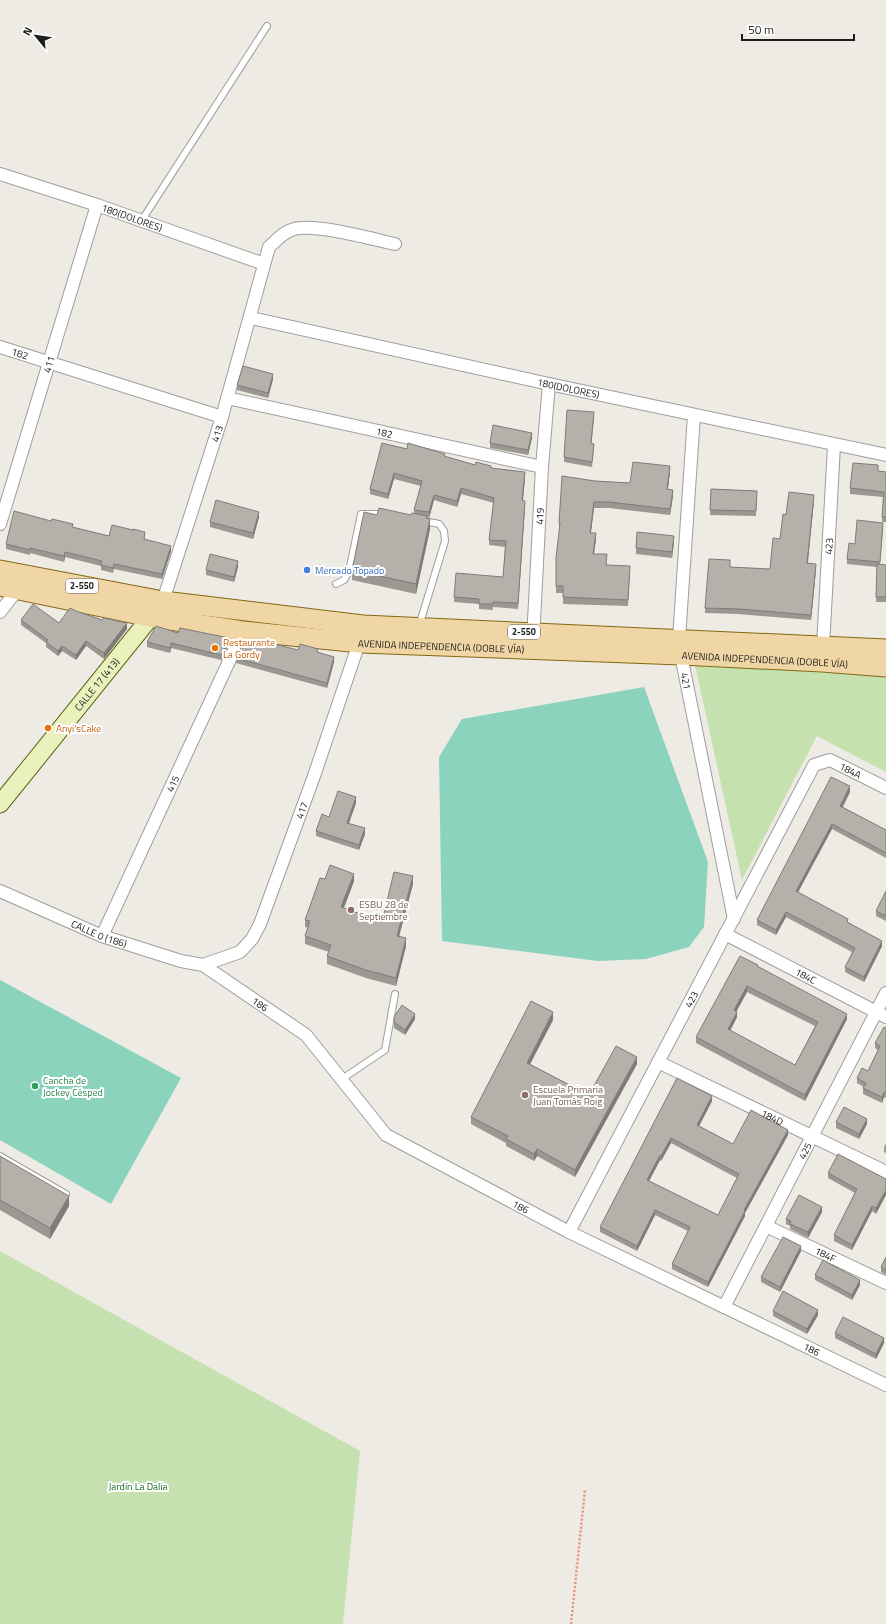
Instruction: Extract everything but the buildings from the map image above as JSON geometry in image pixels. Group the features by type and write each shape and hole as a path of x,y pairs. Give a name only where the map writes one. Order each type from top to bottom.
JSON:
{"main road":[{"name":"AVENIDA INDEPENDENCIA (DOBLE VÍA)","path":"0,570 164,601 362,634 419,628 533,641"},
{"name":"AVENIDA INDEPENDENCIA (DOBLE VÍA)","path":"9,588 150,617 243,631 362,634 680,647 823,647 886,649"},
{"name":"CALLE 17 (413)","path":"0,804 164,601"},
{"name":"AVENIDA INDEPENDENCIA (DOBLE VÍA)","path":"680,647 822,662 886,667"}],"street":[{"name":"180(DOLORES)","path":"0,174 142,220 264,264"},
{"name":"411","path":"0,524 48,362 97,205"},
{"name":"413","path":"164,601 222,417 270,247 282,235 294,229 312,227 395,244"},
{"name":"180(DOLORES)","path":"250,318 548,384 886,455"},
{"name":"182","path":"0,347 222,417"},
{"name":"419","path":"533,641 548,384"},
{"name":"182","path":"227,398 542,467"},
{"name":"421","path":"694,415 680,647 734,919"},
{"name":"423","path":"823,647 834,445"},
{"path":"0,612 9,588"},
{"name":"415","path":"102,936 243,631"},
{"name":"417","path":"203,965 240,952 252,939 260,924 317,769 362,634"},
{"name":"184A","path":"814,765 830,760 886,788"},
{"name":"423","path":"569,1232 814,765"},
{"name":"CALLE 0 (186)","path":"0,891 102,936 181,961 203,965"},
{"name":"184C","path":"725,934 881,1014"},
{"name":"186","path":"203,965 306,1034 386,1135 569,1232 886,1385"},
{"name":"425","path":"724,1308 812,1136 881,1014 886,993"},
{"name":"184D","path":"658,1062 886,1172"},
{"name":"184F","path":"766,1226 886,1283"}],"lane":[{"path":"142,220 267,26"},
{"path":"336,584 344,580 349,571 361,514 380,513 394,516"},
{"path":"416,520 439,524 444,531 445,541 419,628"},
{"path":"342,1079 385,1050 395,994"},
{"path":"0,1156 66,1194"}],"path":[{"path":"571,1624 585,1489"}],"green space":[{"path":"695,665 886,676 886,772 817,736 742,880"},
{"path":"644,687 708,862 704,927 689,947 646,959 598,961 442,941 439,757 462,719"},
{"path":"0,980 181,1078 111,1204 0,1140"},
{"name":"Jardín La Dalia","path":"0,1251 360,1451 343,1624 0,1624"}],"place":[{"name":"Mercado Topado","path":"307,570"},
{"name":"Restaurante La Gordy","path":"215,648"},
{"name":"Anyi'sCake","path":"48,728"},
{"name":"ESBU 28 de Septiembre","path":"351,910"},
{"name":"Cancha de Jockey Césped","path":"35,1086"},
{"name":"Escuela Primaria Juan Tomás Roig","path":"525,1095"}]}
